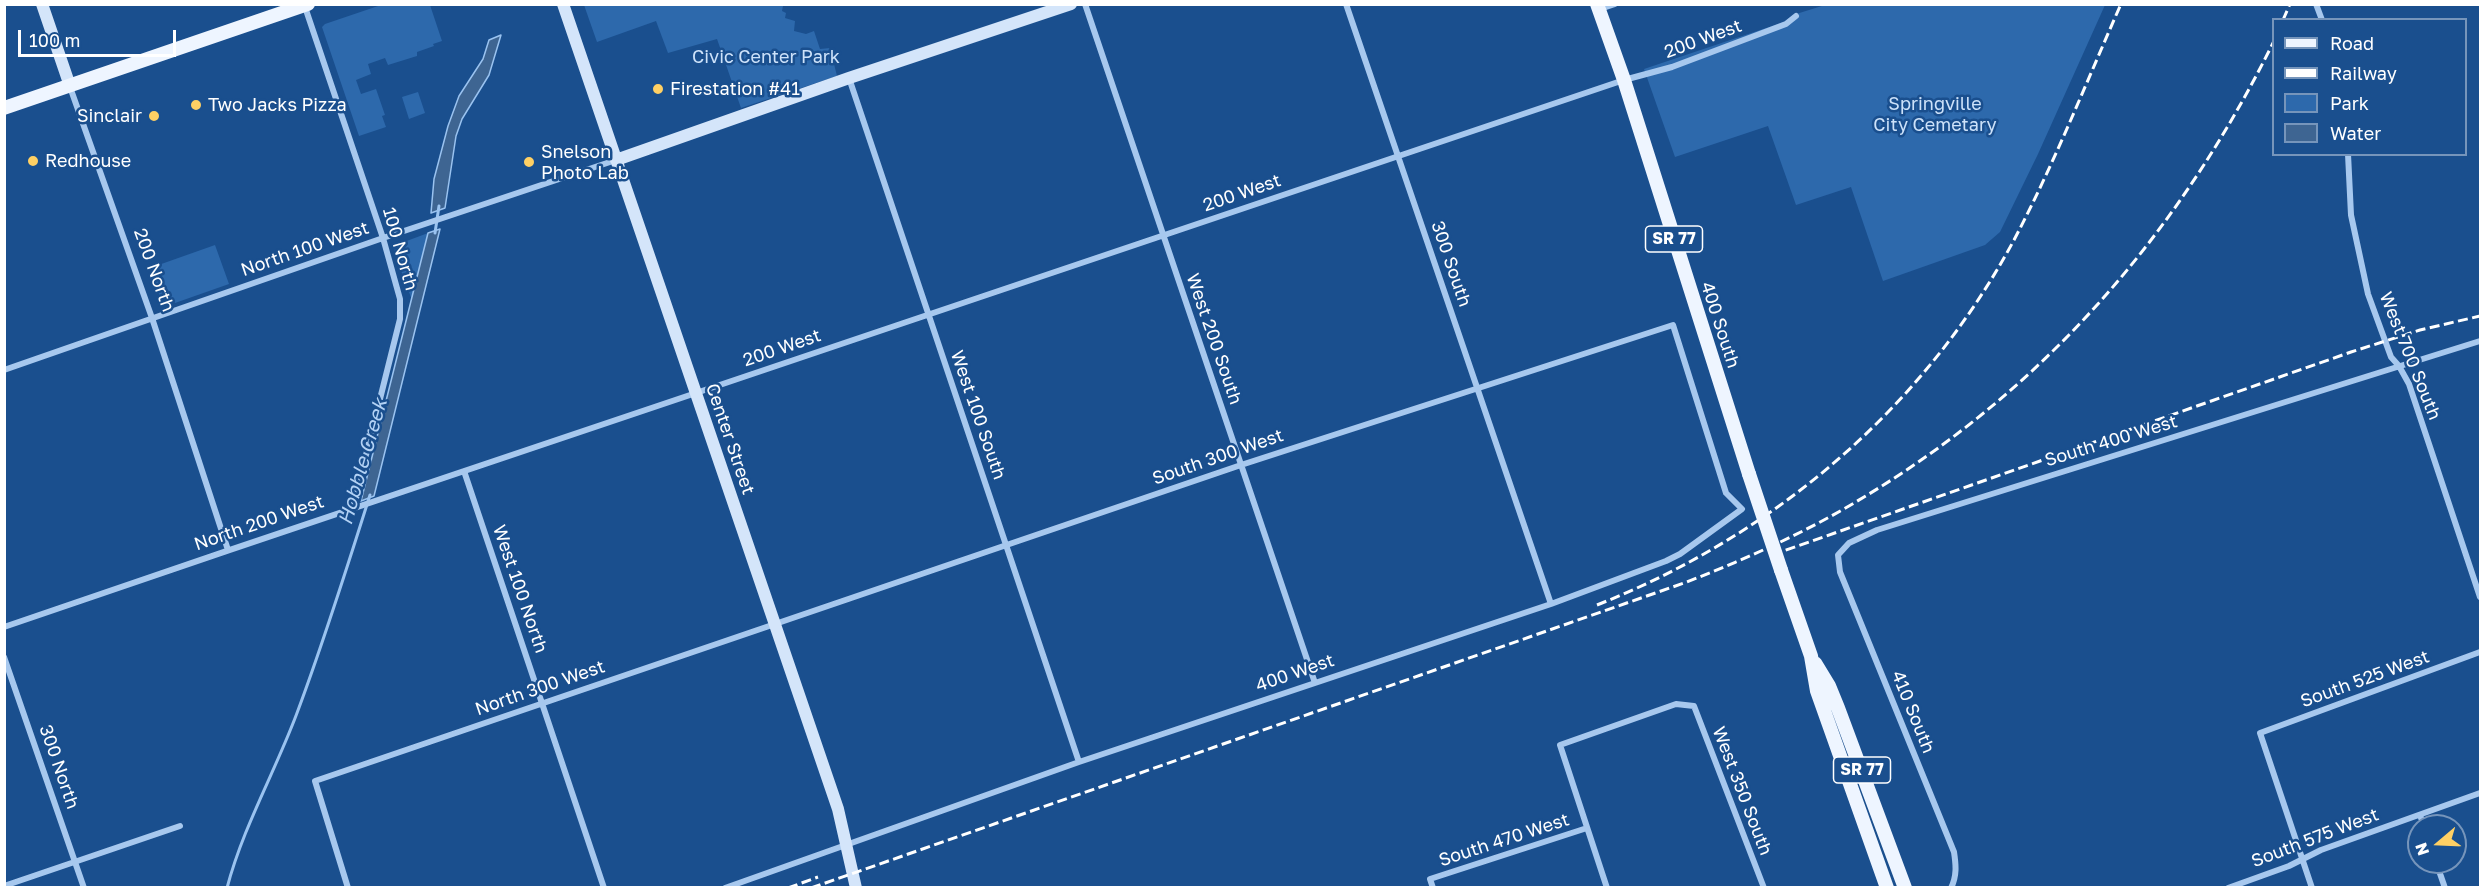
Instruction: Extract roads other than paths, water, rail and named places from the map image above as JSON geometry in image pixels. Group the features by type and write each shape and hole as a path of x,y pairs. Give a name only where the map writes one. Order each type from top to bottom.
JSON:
{"main road":[{"path":"4,108 306,5"},
{"name":"400 South","path":"1598,7 1624,80 1749,474 1810,656 1817,691 1887,888"},
{"name":"400 South","path":"1810,656 1829,686 1905,888"}],"street":[{"name":"200 North","path":"42,4 152,318 228,550"},
{"name":"Center Street","path":"563,4 838,809 847,845 849,866 856,888"},
{"path":"616,160 849,78 1071,4"},
{"name":"West 200 South","path":"1085,4 1315,683"},
{"name":"300 South","path":"1346,4 1551,604"},
{"path":"1598,7 1615,4"},
{"name":"100 North","path":"306,5 383,238 400,299 400,320 353,507"},
{"name":"200 West","path":"696,394 1624,80 1672,67 1786,24 1796,16"},
{"name":"West 100 South","path":"849,78 1079,762"},
{"name":"West 700 South","path":"2348,156 2351,215 2368,294 2391,357 2409,384 2481,597"},
{"name":"North 100 West","path":"4,370 447,216 616,160"},
{"name":"South 300 West","path":"774,624 1241,465 1673,325 1726,493 1742,509"},
{"name":"South 400 West","path":"1838,555 1849,543 1877,530 2481,341"},
{"name":"North 200 West","path":"4,627 353,507 696,394"},
{"name":"West 100 North","path":"464,471 604,888"},
{"name":"400 West","path":"724,888 1079,762 1551,604 1666,561 1680,554 1742,509"},
{"name":"410 South","path":"1838,555 1840,572 1954,852 1956,866 1951,888"},
{"name":"North 300 West","path":"348,888 315,781 774,624"},
{"name":"South 525 West","path":"2303,859 2260,733 2481,652"},
{"name":"300 North","path":"4,657 84,888"},
{"name":"West 350 South","path":"1587,828 1560,745 1676,704 1694,706 1764,888"},
{"name":"South 575 West","path":"2423,814 2481,793"},
{"name":"South 575 West","path":"2228,888 2407,820"},
{"path":"4,886 180,826"},
{"path":"1587,828 1607,888"},
{"name":"South 470 West","path":"1432,888 1430,879 1587,828"},
{"path":"2303,859 2312,888"}],"water":[{"path":"501,35 489,75 462,119 456,136 445,208 431,213 434,179 448,126 459,96 483,59 489,40"},
{"path":"440,229 374,496 361,501 428,233"}],"waterway":[{"name":"Hobble Creek","path":"435,233 439,206"},
{"name":"Hobble Creek","path":"227,888 250,821 307,686 370,495"}],"railway":[{"path":"1597,605 1662,576 1724,542 1783,503 1838,460 1889,411 1935,358 1977,301 2014,240 2056,153 2121,4"},
{"path":"2284,18 2290,4"},
{"path":"811,888 1684,583 1776,544 1842,510 1930,454 1992,406 2049,354 2102,299 2151,240 2196,177 2237,111 2272,45"},
{"path":"1772,555 2351,352 2420,330 2480,316"},
{"path":"788,888 818,877"}],"place":[{"name":"Firestation #41","path":"658,89"},
{"name":"Two Jacks Pizza","path":"196,105"},
{"name":"Sinclair","path":"154,116"},
{"name":"Redhouse","path":"33,161"},
{"name":"Snelson Photo Lab","path":"529,162"}],"park label":[{"name":"Civic Center Park","path":"766,57"},
{"name":"Springville City Cemetary","path":"1935,114"}]}
